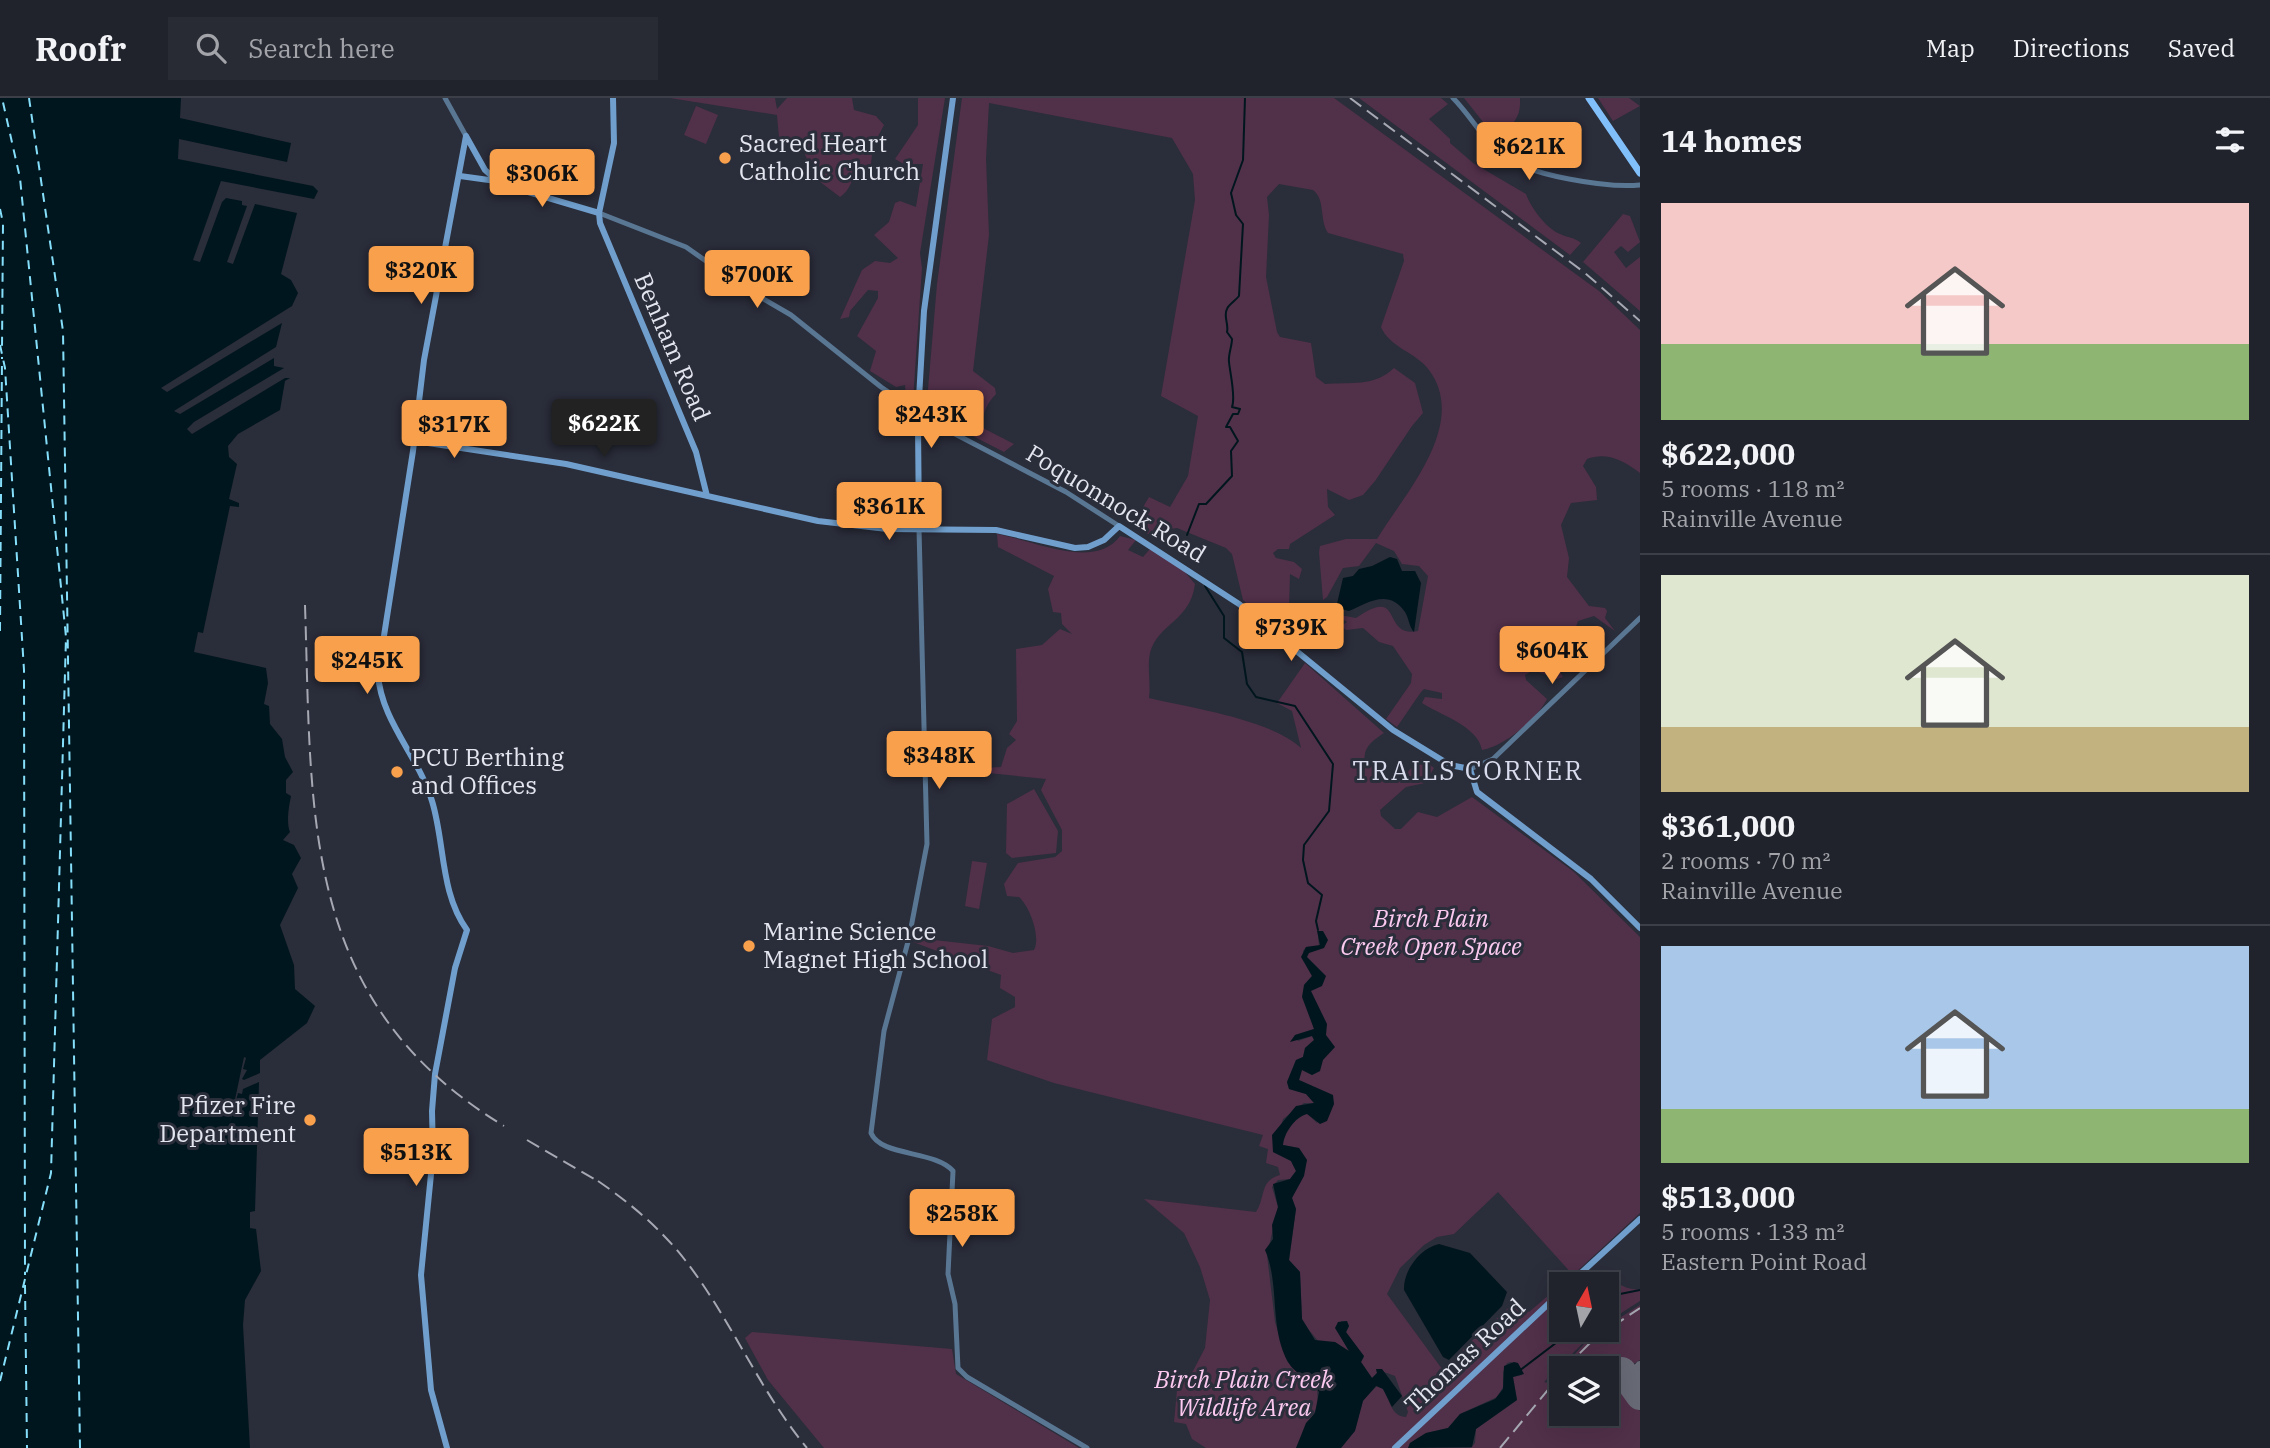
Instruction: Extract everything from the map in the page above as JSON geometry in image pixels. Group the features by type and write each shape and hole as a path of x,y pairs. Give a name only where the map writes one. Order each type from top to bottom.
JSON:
{"main road":[{"path":"599,213 614,143 613,98"},
{"path":"919,529 918,425 924,311 953,98"},
{"path":"1589,98 1640,173"},
{"path":"447,1448 431,1390 421,1275 433,1154 435,1074 455,968 467,930 452,903 433,803 421,772 383,703 378,674 415,441 424,360 466,136"},
{"path":"466,136 485,170 496,181"},
{"name":"Poquonnock Road","path":"460,176 496,181 599,213"},
{"name":"Benham Road","path":"599,213 603,232 696,452 707,496"},
{"path":"415,441 496,452 835,524 996,530 1080,548 1104,540 1119,526"},
{"name":"Poquonnock Road","path":"1119,526 1239,604 1396,732 1450,765 1470,769"},
{"path":"1470,769 1477,792 1591,879 1640,928"},
{"path":"1582,1272 1640,1219"},
{"name":"Thomas Road","path":"1395,1448 1549,1303"}],"street":[{"path":"445,98 466,136"},
{"path":"1453,98 1497,150 1516,164 1601,183 1640,186"},
{"name":"Poquonnock Road","path":"599,213 686,247 743,287 790,315 881,387 936,424 1066,492 1119,526"},
{"path":"919,529 927,844 909,938 882,1045 872,1137 882,1144 952,1169 954,1177 948,1274 955,1304 958,1368 967,1377 1087,1448"},
{"path":"1470,769 1486,765 1500,753 1640,618"}],"green space":[{"path":"670,98 775,98 777,109 787,98 852,98 854,110 876,116 884,125 873,146 871,164 860,169 840,197 815,178 801,145 779,138 777,115"},
{"path":"918,98 945,98 920,253 922,268 913,400 906,396 905,385 896,387 870,371 876,351 857,336 878,298 878,291 868,290 850,311 849,317 840,319 862,270 875,261 890,263 898,258 874,235 889,222 895,203 900,201 916,207 923,164 904,164 895,159 918,125"},
{"path":"962,98 1334,98 1599,291 1640,330 1640,473 1615,458 1601,456 1587,459 1583,466 1596,487 1597,500 1571,503 1561,525 1569,558 1567,577 1589,606 1605,608 1605,618 1615,631 1594,616 1578,621 1573,635 1569,638 1563,635 1555,636 1550,652 1563,677 1557,679 1533,670 1525,675 1526,680 1547,699 1528,723 1510,738 1482,750 1479,742 1466,728 1422,703 1425,697 1442,699 1442,693 1424,689 1397,727 1386,719 1411,683 1412,674 1393,646 1379,642 1363,628 1346,630 1341,626 1347,622 1334,614 1356,618 1371,609 1381,607 1387,609 1399,627 1406,631 1418,631 1428,576 1419,566 1402,564 1394,551 1376,543 1359,566 1343,568 1323,600 1320,546 1346,539 1377,539 1428,458 1438,435 1442,413 1439,391 1429,370 1390,340 1381,327 1404,261 1403,254 1328,233 1320,199 1313,190 1279,184 1267,197 1269,215 1266,277 1277,332 1280,337 1311,343 1316,377 1325,384 1370,381 1394,368 1415,383 1423,413 1363,495 1349,500 1327,489 1328,507 1335,515 1290,544 1289,549 1278,549 1273,553 1276,558 1294,562 1302,569 1299,579 1290,574 1289,609 1277,621 1270,622 1243,600 1232,554 1226,548 1177,528 1170,529 1162,537 1144,533 1133,524 1149,497 1170,507 1188,476 1198,416 1161,396 1195,200 1193,174 1172,138 989,103 986,159 989,235 973,371 995,388 996,394 984,414 983,428 1014,444 1004,452 967,433 966,428 957,426 950,416 949,400 942,395 930,404 927,401 937,284"},
{"path":"1359,98 1441,98 1448,104 1429,119 1450,139 1450,143 1473,163 1526,194 1535,211 1549,227 1581,243 1570,255"},
{"path":"1464,98 1520,98 1519,112 1511,125 1495,137"},
{"path":"1598,98 1629,98 1640,106 1613,121"},
{"path":"696,106 718,115 706,144 684,135"},
{"path":"1623,214 1630,216 1640,242 1628,252 1621,246 1614,252 1626,268 1640,257 1640,311 1583,262"},
{"path":"997,534 1079,552 1095,551 1109,546 1120,536 1136,540 1128,550 1143,557 1150,549 1183,570 1195,584 1187,607 1154,643 1149,658 1149,698 1250,722 1270,729 1301,748 1292,711 1277,703 1305,663 1384,733 1367,748 1365,762 1397,783 1421,758 1434,768 1425,783 1406,787 1380,810 1381,816 1395,829 1401,829 1418,812 1437,817 1472,797 1574,872 1640,937 1640,1213 1576,1272 1570,1272 1498,1192 1454,1234 1437,1237 1424,1245 1400,1268 1387,1294 1445,1373 1455,1365 1464,1348 1517,1300 1529,1312 1549,1295 1549,1342 1584,1342 1570,1356 1549,1356 1549,1377 1544,1382 1549,1383 1549,1426 1619,1426 1619,1383 1640,1411 1640,1448 1471,1448 1475,1443 1476,1429 1517,1400 1513,1377 1522,1375 1520,1367 1511,1362 1507,1363 1503,1372 1503,1387 1497,1397 1460,1414 1448,1428 1426,1433 1410,1443 1408,1448 1341,1448 1355,1430 1363,1400 1378,1385 1395,1413 1406,1417 1408,1412 1395,1376 1376,1369 1377,1373 1372,1378 1361,1362 1364,1357 1346,1333 1349,1326 1345,1321 1341,1321 1341,1336 1349,1352 1335,1342 1319,1342 1302,1319 1300,1272 1289,1260 1296,1209 1292,1198 1307,1160 1299,1148 1283,1145 1294,1121 1303,1115 1307,1113 1317,1123 1330,1094 1299,1080 1302,1070 1312,1075 1320,1071 1320,1038 1307,996 1315,980 1306,960 1312,976 1304,985 1304,991 1314,1029 1295,1035 1298,1041 1312,1036 1314,1040 1305,1048 1303,1057 1296,1060 1287,1082 1289,1089 1306,1094 1314,1103 1304,1103 1283,1119 1273,1152 1291,1161 1296,1171 1290,1179 1278,1180 1272,1187 1278,1207 1267,1255 1275,1322 1287,1361 1317,1389 1318,1405 1296,1448 1206,1448 1192,1439 1186,1424 1174,1422 1177,1390 1193,1371 1205,1348 1210,1300 1200,1267 1184,1233 1144,1199 1256,1212 1266,1185 1280,1175 1278,1167 1266,1163 1268,1149 1259,1146 1263,1135 1054,1083 987,1060 992,1019 1015,1007 1015,997 1000,988 1001,975 913,942 916,938 988,946 1013,953 1034,950 1036,938 1030,915 1019,897 1007,896 1004,884 1018,863 1055,857 1062,851 1062,830 1041,790 1046,779 959,770 959,765 968,764 968,769 1001,767 1007,748 1016,740 1009,734 1017,721 1016,649 1042,645 1060,629 1072,634 1062,624 1061,613 1053,612 1048,589 1054,576 998,547","holes":["1318,936 1324,945 1304,955 1306,947 1319,946"]},
{"path":"1034,789 1058,831 1056,853 1012,858 1006,853 1007,804"},
{"path":"972,861 987,863 979,909 965,906"},
{"path":"1619,1283 1640,1289 1640,1301 1619,1314"},
{"path":"1640,1305 1640,1360 1619,1373 1619,1356 1573,1356 1587,1342 1619,1342 1619,1318"},
{"path":"752,1332 952,1349 956,1374 1079,1448 824,1448 768,1380 745,1338"}],"water":[{"path":"0,98 181,98 180,118 291,143 287,162 179,139 178,159 313,186 318,191 314,199 221,181 193,260 200,262 222,202 226,198 242,201 242,205 247,206 227,262 233,264 255,204 297,213 281,274 291,280 298,293 292,306 161,388 167,392 282,323 276,347 174,411 180,414 274,358 274,366 284,368 194,422 187,429 192,434 285,378 290,378 285,381 280,410 238,434 228,446 229,457 237,464 229,499 239,503 239,507 230,506 203,633 198,632 194,652 266,668 268,683 264,704 269,706 270,724 282,739 285,757 293,772 286,780 286,793 291,796 288,819 290,832 283,840 294,845 301,858 292,874 298,888 280,925 294,965 295,989 315,1006 307,1023 260,1060 260,1073 244,1080 242,1079 247,1070 243,1069 244,1057 230,1123 238,1093 242,1094 243,1089 259,1082 255,1211 250,1212 250,1228 256,1229 261,1271 245,1300 243,1325 250,1448 0,1448"},
{"path":"1390,557 1397,559 1402,571 1415,571 1421,583 1414,632 1405,612 1392,601 1370,601 1349,611 1336,608 1343,578 1353,576 1359,569"},
{"path":"1317,931 1323,931 1328,940 1324,948 1309,953 1307,957 1326,976 1322,986 1311,991 1327,1024 1326,1035 1335,1047 1323,1060 1320,1071 1312,1075 1302,1070 1299,1080 1333,1095 1334,1104 1327,1121 1320,1124 1307,1114 1298,1118 1285,1136 1283,1145 1299,1148 1307,1160 1304,1176 1292,1198 1296,1209 1289,1260 1300,1272 1302,1319 1315,1340 1335,1342 1349,1351 1335,1328 1338,1322 1347,1321 1349,1326 1346,1332 1364,1356 1361,1362 1372,1378 1377,1373 1376,1369 1382,1369 1402,1396 1392,1407 1383,1389 1376,1386 1363,1401 1355,1431 1341,1448 1296,1448 1306,1423 1315,1413 1319,1392 1291,1366 1282,1349 1270,1263 1265,1250 1273,1239 1272,1225 1278,1207 1273,1184 1290,1179 1296,1171 1291,1161 1273,1152 1272,1135 1296,1106 1314,1103 1306,1094 1289,1089 1287,1082 1296,1060 1303,1057 1305,1048 1314,1040 1312,1036 1290,1042 1295,1035 1314,1029 1302,997 1304,985 1312,976 1301,957 1306,947 1320,945"},
{"path":"1439,1244 1470,1253 1507,1292 1502,1306 1449,1360 1443,1357 1404,1290 1406,1275 1414,1261 1425,1250"},
{"path":"1518,1363 1524,1374 1513,1377 1517,1400 1476,1429 1472,1447 1408,1448 1410,1443 1426,1433 1448,1428 1460,1414 1495,1399 1503,1389 1504,1366"}],"waterway":[{"path":"1187,535 1199,504 1206,504 1232,476 1231,451 1238,441 1230,427 1226,427 1233,414 1238,414 1240,409 1232,407 1229,359 1232,339 1227,332 1226,312 1239,296 1243,224 1236,215 1231,193 1243,160 1245,98"},
{"path":"1205,586 1224,616 1224,638 1242,652 1247,684 1256,697 1295,706 1333,764 1329,811 1304,845 1303,860 1308,883 1322,895 1316,921 1318,930"},
{"path":"1619,1295 1640,1290"},
{"path":"1519,1371 1557,1342"}],"ferry route":[{"path":"0,1381 51,1173 66,637 20,178 2,98"},
{"path":"29,98 63,331 80,1448"},
{"path":"0,209 3,223 2,348"},
{"path":"0,345 5,368 24,670 25,1275"},
{"path":"0,631 2,357"},
{"path":"25,1285 27,1448"}],"taxiway":[{"path":"1634,1388 1632,1376 1640,1366"}],"runway":[{"path":"1622,1371 1640,1396"}],"railway":[{"path":"1350,98 1585,273 1640,321"},
{"path":"305,605 310,757 317,829 330,897 353,962 387,1022 437,1077 504,1126"},
{"path":"527,1140 594,1179"},
{"path":"598,1181 645,1217 685,1260 717,1306 774,1402 807,1448"},
{"path":"1577,1356 1595,1338 1640,1308"},
{"path":"1500,1448 1549,1389"}],"place":[{"name":"Sacred Heart Catholic Church","path":"725,158"},
{"name":"PCU Berthing and Offices","path":"397,772"},
{"name":"Marine Science Magnet High School","path":"749,946"},
{"name":"Pfizer Fire Department","path":"310,1120"}],"district":[{"name":"TRAILS CORNER","path":"1468,771"}],"park label":[{"name":"Birch Plain Creek Open Space","path":"1431,933"},
{"name":"Birch Plain Creek Wildlife Area","path":"1244,1394"}]}
